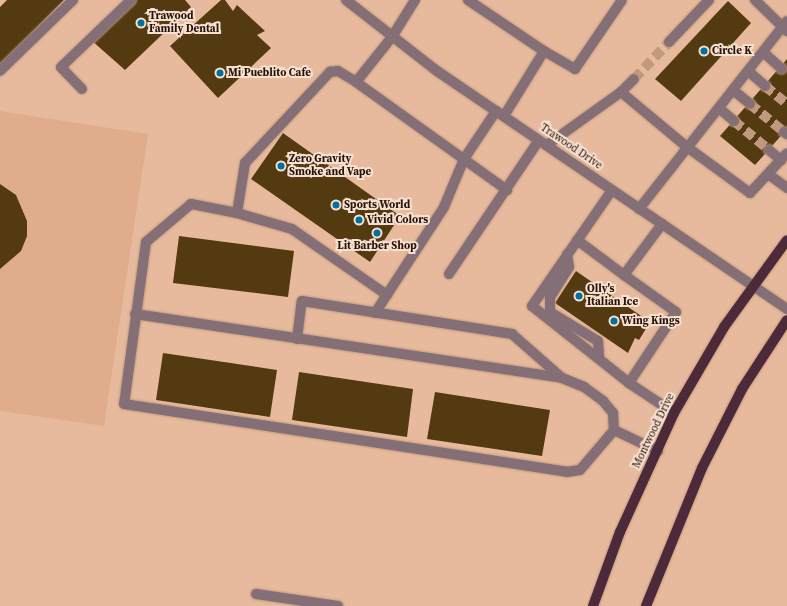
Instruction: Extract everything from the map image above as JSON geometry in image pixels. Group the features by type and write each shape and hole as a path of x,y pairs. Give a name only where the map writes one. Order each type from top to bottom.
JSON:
{"main road":[{"name":"Montwood Drive","path":"593,606 620,532 674,413 724,327 787,240"},
{"path":"646,606 702,468 742,389 787,320"}],"street":[{"path":"0,71 73,0"},
{"path":"82,89 61,67 131,0"},
{"name":"Trawood Drive","path":"346,0 392,37 500,113 639,209 754,285 787,309"},
{"path":"356,82 392,37 415,0"},
{"path":"468,0 544,51 575,69 622,0"},
{"path":"669,42 709,0"},
{"path":"639,209 763,52 786,26 755,0"},
{"path":"375,313 444,206 464,159 500,113 544,51"},
{"path":"763,52 782,69"},
{"path":"237,213 245,163 330,72 338,71 356,82 506,190"},
{"path":"748,71 765,86"},
{"path":"449,274 506,190 543,143 621,92 634,79"},
{"path":"733,90 750,104"},
{"path":"621,92 687,147 750,193 784,157 769,150"},
{"path":"719,108 734,121"},
{"path":"768,174 787,188"},
{"path":"612,190 576,240 532,306 599,356 629,383 674,413"},
{"path":"135,314 562,378 584,387 603,401 613,414 614,430 580,470 567,472 124,404 135,314 146,242 191,204 237,213 292,229 387,295"},
{"path":"624,276 662,224"},
{"path":"576,240 676,312 629,383"},
{"path":"567,254 569,267 550,298 550,312 598,341 599,356"},
{"path":"297,338 302,301 512,334 562,378"},
{"path":"614,430 658,451"},
{"path":"256,594 338,606"}],"shaded area":[{"path":"0,111 148,134 104,426 0,411"}],"building":[{"path":"7,0 64,0 0,65 0,7"},
{"name":"Trawood Family Dental","path":"133,0 185,0 191,7 125,70 91,40"},
{"name":"Mi Pueblito Cafe","path":"221,0 225,0 233,11 237,5 265,31 257,35 271,48 218,98 170,46"},
{"name":"Circle K","path":"728,1 751,23 681,101 655,79"},
{"name":"Circle K","path":"787,59 787,129 755,165 720,136"},
{"path":"283,133 400,216 370,262 251,179"},
{"path":"0,184 16,195 27,221 27,236 21,251 0,269"},
{"path":"179,236 294,251 288,297 173,283"},
{"name":"Wing Kings","path":"576,271 647,320 644,325 647,327 639,340 635,338 628,353 555,303"},
{"path":"163,353 277,370 270,417 156,400"},
{"path":"299,372 413,389 407,437 292,420"},
{"path":"435,392 550,410 542,456 427,439"}],"tunnel":[{"path":"634,79 669,42"},
{"path":"765,86 787,104"},
{"path":"750,104 784,132"},
{"path":"734,121 769,150"}],"place":[{"name":"Trawood Family Dental","path":"141,23"},
{"name":"Circle K","path":"704,51"},
{"name":"Mi Pueblito Cafe","path":"220,73"},
{"name":"Zero Gravity Smoke and Vape","path":"281,166"},
{"name":"Sports World","path":"336,205"},
{"name":"Vivid Colors","path":"359,220"},
{"name":"Lit Barber Shop","path":"377,233"},
{"name":"Olly's Italian Ice","path":"579,296"},
{"name":"Wing Kings","path":"614,321"}]}
